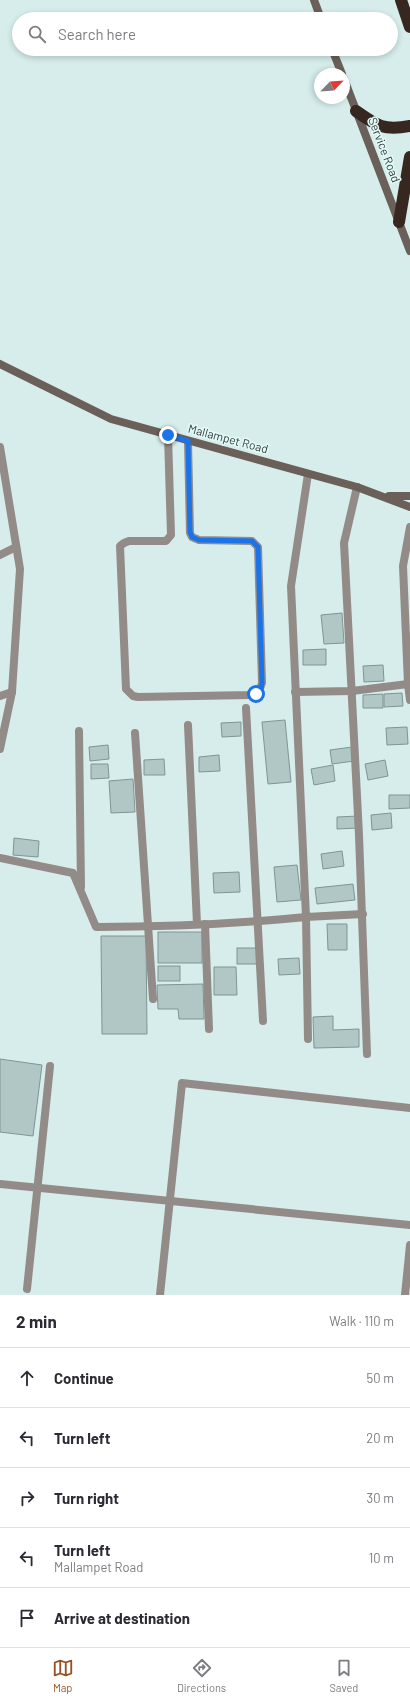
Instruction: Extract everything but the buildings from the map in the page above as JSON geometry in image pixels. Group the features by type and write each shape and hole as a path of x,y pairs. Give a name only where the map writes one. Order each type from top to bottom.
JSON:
{"highway":[{"path":"401,0 410,27"},
{"path":"356,111 376,125 395,129 410,126"},
{"path":"399,222 410,157"}],"main road":[{"path":"314,0 318,12"},
{"path":"335,56 340,68"},
{"name":"Service Road","path":"350,95 410,251"},
{"name":"Mallampet Road","path":"0,364 111,419 357,487 410,506"},
{"path":"382,496 410,496"}],"street":[{"path":"168,435 171,535 166,541 129,541 120,546 126,689 133,696 138,697 256,694 261,689 262,683 258,547 252,541 199,540 192,537 190,532 188,441"},
{"path":"0,448 20,569 12,692 0,749"},
{"path":"308,474 291,586 306,917 308,1039"},
{"path":"357,487 344,543 363,914 367,1054"},
{"path":"410,527 403,566 410,700"},
{"path":"0,555 16,547"},
{"path":"295,692 352,691 408,684"},
{"path":"0,696 12,692"},
{"path":"246,708 263,1021"},
{"path":"188,726 197,924"},
{"path":"79,731 81,892"},
{"path":"135,733 153,999"},
{"path":"0,858 73,873 96,927 148,927 258,922 306,917 363,914"},
{"path":"206,924 210,1029"},
{"path":"27,1289 50,1066"},
{"path":"160,1295 182,1084 410,1108"},
{"path":"0,1184 410,1225"},
{"path":"405,1295 410,1245"}],"route":[{"path":"168,435 188,441 190,532 192,537 199,540 252,541 258,547 262,683 261,689 256,694"}]}
